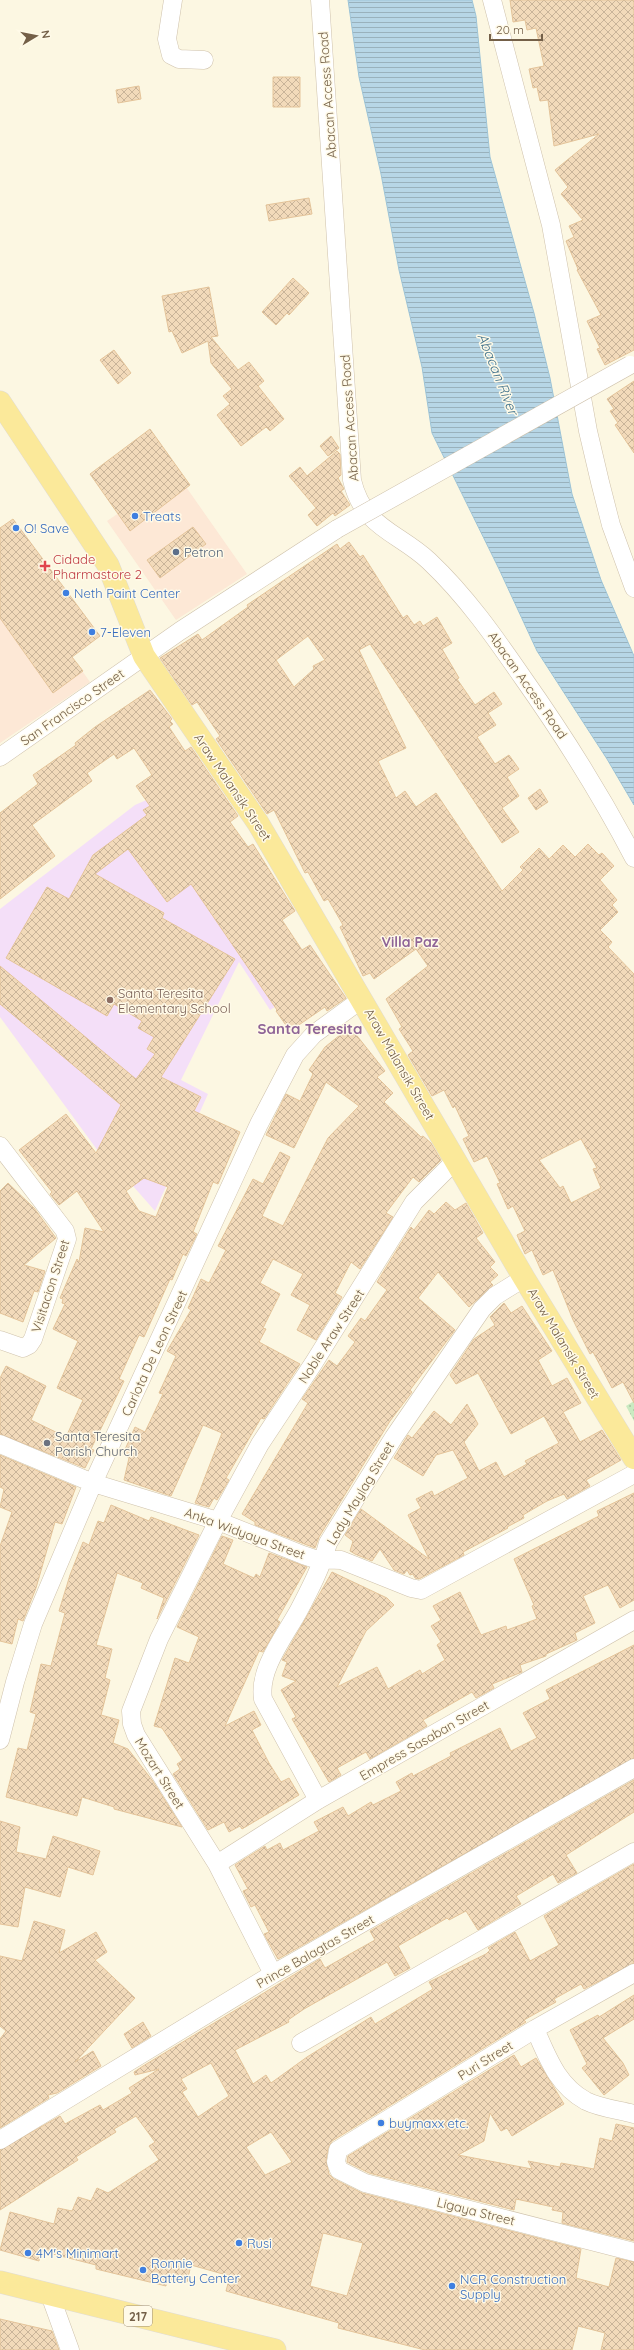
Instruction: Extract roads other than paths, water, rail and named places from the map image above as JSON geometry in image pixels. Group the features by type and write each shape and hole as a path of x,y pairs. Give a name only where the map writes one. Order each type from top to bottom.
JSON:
{"main road":[{"name":"Araw Malansik Street","path":"0,402 108,565 144,656 258,823 524,1278 634,1458"},
{"name":"217","path":"0,2282 276,2350"}],"street":[{"path":"172,0 167,39 171,55 178,59 204,60"},
{"name":"Abacan Access Road","path":"320,0 352,480 355,494 362,507 373,520 423,555 469,601 566,739 634,858"},
{"path":"492,0 551,225 588,431 600,482 611,525 634,588"},
{"name":"San Francisco Street","path":"0,757 144,656 291,558 632,364"},
{"name":"Carlota De Leon Street","path":"0,1740 15,1682 33,1624 93,1483 259,1124 294,1055 314,1034 362,999"},
{"name":"Visitacion Street","path":"0,1340 23,1348 33,1339 67,1239 65,1231 3,1158"},
{"name":"Noble Araw Street","path":"218,1521 260,1444 314,1364 414,1202 455,1161"},
{"name":"Lady Maylag Street","path":"318,1800 263,1699 261,1688 268,1667 299,1610 324,1558 328,1542 390,1444 482,1309 495,1296 524,1278"},
{"name":"Anka Widyaya Street","path":"0,1444 93,1483 218,1521 315,1559 324,1558 341,1560 411,1588 421,1590 634,1474"},
{"name":"Mozart Street","path":"218,1521 160,1639 131,1711 132,1724 136,1736 217,1864 274,1974"},
{"name":"Empress Sasaban Street","path":"217,1864 318,1800 634,1620"},
{"name":"Prince Balagtas Street","path":"0,2140 274,1974 634,1768"},
{"path":"301,2043 634,1852"},
{"name":"Puri Street","path":"338,2150 535,2029 634,1973"},
{"path":"535,2029 553,2070 564,2085 587,2101 634,2114"},
{"name":"Ligaya Street","path":"338,2150 336,2162 339,2170 365,2183 634,2252"},
{"path":"50,2295 70,2350"}],"water":[{"name":"Abacan River","path":"348,0 472,0 476,16 490,157 534,313 550,378 572,494 601,580 634,656 634,805 607,759 537,651 499,569 432,433 422,367 399,270 381,174 359,77"}],"place":[{"name":"Treats","path":"135,516"},
{"name":"O! Save","path":"16,528"},
{"name":"Petron","path":"176,552"},
{"name":"Cidade Pharmastore 2","path":"45,566"},
{"name":"Neth Paint Center","path":"66,593"},
{"name":"7-Eleven","path":"92,632"},
{"name":"Santa Teresita Elementary School","path":"110,1000"},
{"name":"Santa Teresita Parish Church","path":"47,1443"},
{"name":"buymaxx etc.","path":"381,2123"},
{"name":"Rusi","path":"239,2243"},
{"name":"4M's Minimart","path":"28,2253"},
{"name":"Ronnie Battery Center","path":"143,2270"},
{"name":"NCR Construction Supply","path":"452,2286"}],"district":[{"name":"Villa Paz","path":"410,942"},
{"name":"Santa Teresita","path":"310,1028"}]}
